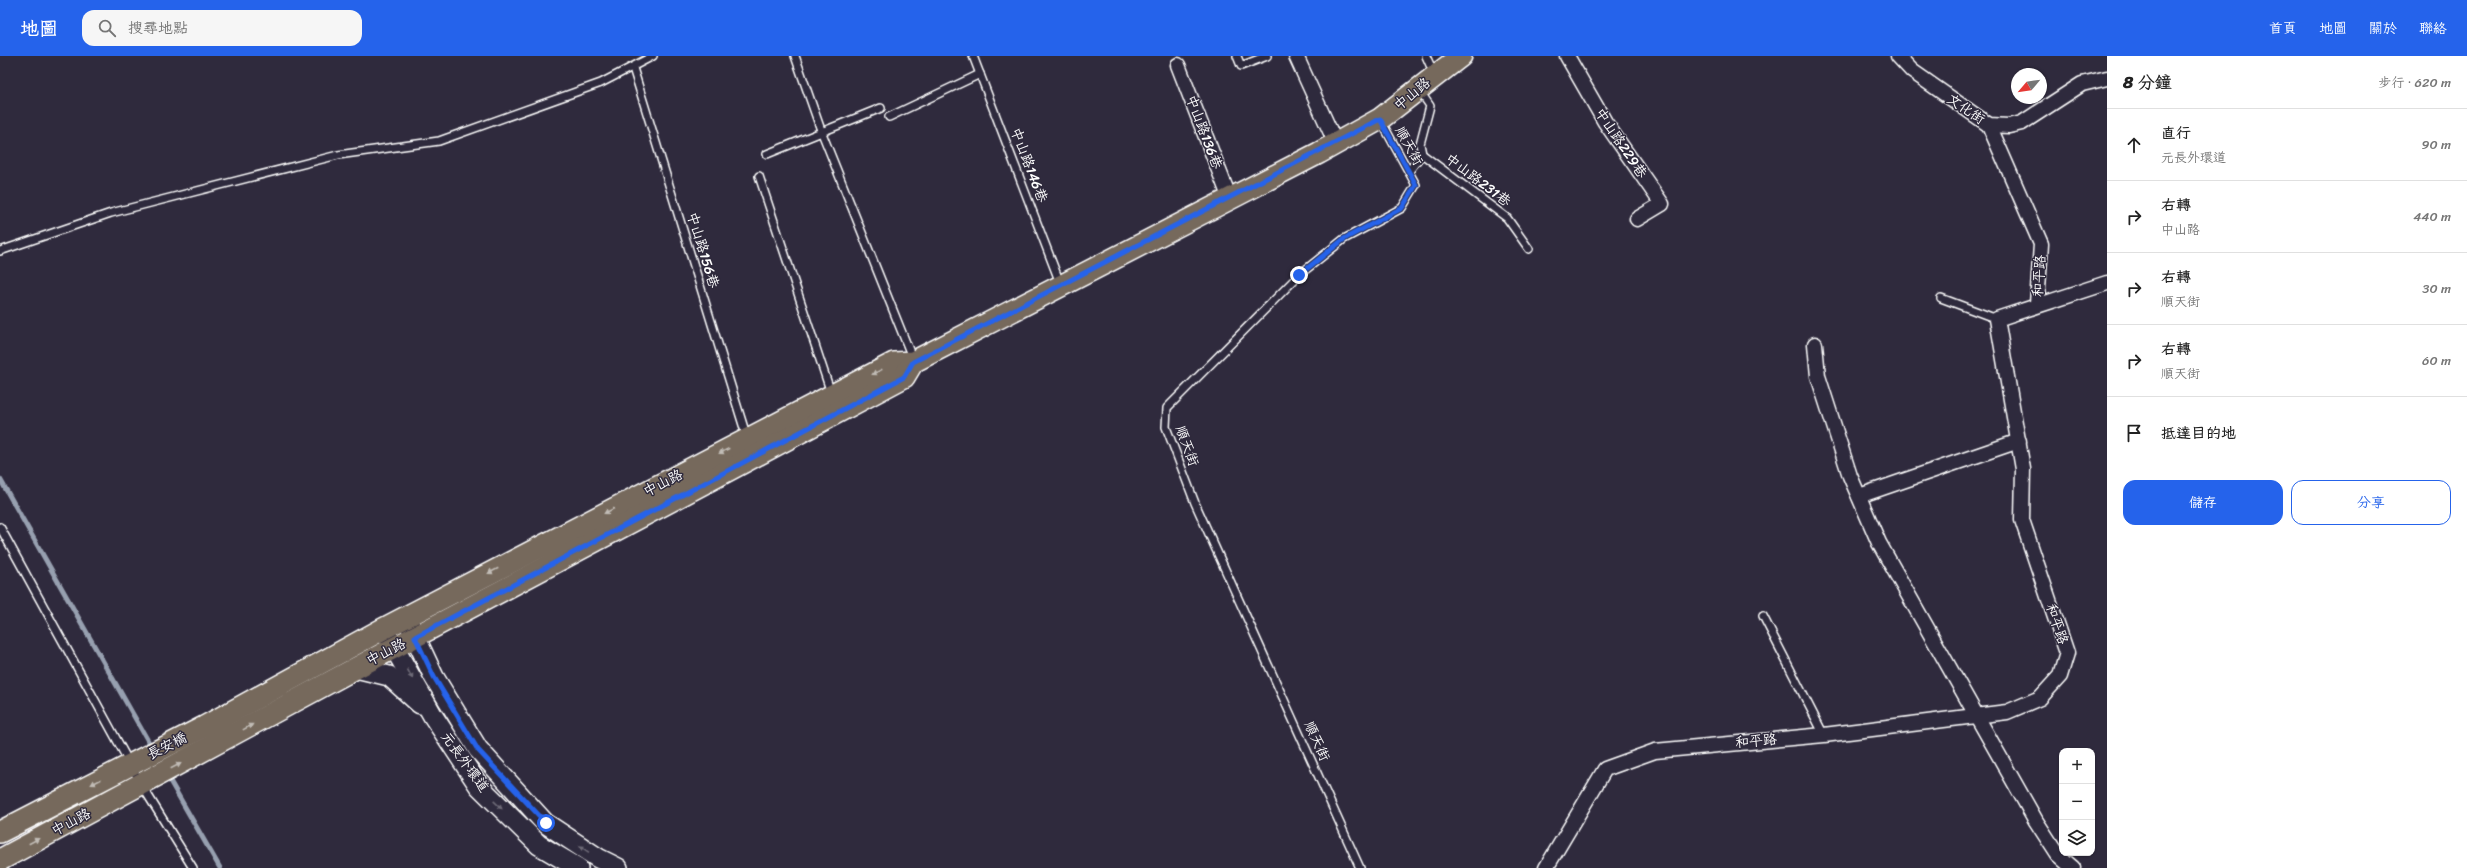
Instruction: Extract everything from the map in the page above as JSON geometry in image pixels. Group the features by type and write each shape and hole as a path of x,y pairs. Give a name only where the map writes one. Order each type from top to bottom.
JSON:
{"main road":[{"name":"中山路","path":"204,727 383,629 894,363 913,362 1061,284 1336,144 1380,119 1461,56"},
{"name":"中山路","path":"214,746 356,668 904,377 913,362"},
{"name":"長安橋","path":"131,764 204,727"},
{"name":"長安橋","path":"142,784 214,746"},
{"name":"中山路","path":"0,832 131,764"},
{"name":"中山路","path":"0,860 142,784"}],"street":[{"path":"1296,56 1336,144"},
{"name":"中山路229巷","path":"1567,56 1605,122 1662,204 1637,219"},
{"name":"文化街","path":"1898,56 1912,71 1989,124 2009,126 2022,123 2082,84 2107,78"},
{"name":"中山路136巷","path":"1178,65 1230,198"},
{"name":"和平路","path":"1546,868 1605,769 1655,751 1824,735 2007,712 2040,698 2060,676 2067,653 2022,520 2023,469 1998,319 2036,304 2041,244 1989,124"},
{"path":"2036,304 2107,283"},
{"path":"1815,344 1818,376 1859,496 1879,543 2036,821 2058,855 2073,868"},
{"path":"1859,496 2019,441"},
{"name":"元長外環道","path":"406,617 434,677 478,750 546,823 598,858 618,868"},
{"name":"元長外環道","path":"383,629 433,716 479,786 539,845 578,868"},
{"path":"356,668 389,676 433,716"}],"lane":[{"path":"0,251 111,213 338,155 439,141 601,83 633,68 653,56"},
{"path":"795,56 822,133 913,362"},
{"name":"中山路146巷","path":"972,56 1061,284"},
{"path":"1237,56 1241,66 1266,56"},
{"path":"1426,56 1435,76"},
{"name":"中山路156巷","path":"633,68 748,439"},
{"path":"889,117 980,74"},
{"path":"1409,172 1422,154 1420,144 1430,106 1418,89"},
{"path":"767,154 881,108"},
{"name":"順天街","path":"1360,868 1195,503 1166,427 1167,408 1237,334 1299,275 1344,239 1402,208 1416,185 1380,119"},
{"name":"中山路231巷","path":"1422,154 1507,218 1529,250"},
{"path":"759,176 832,395"},
{"path":"1941,298 1998,319"},
{"path":"0,527 142,784 194,868"},
{"path":"1764,616 1824,735"}],"waterway":[{"path":"0,479 152,748"},
{"path":"166,774 220,868"}],"route":[{"path":"546,823 478,750 434,677 415,637 904,377 913,362 1061,284 1319,153 1380,119 1416,185 1402,208 1344,239 1299,275"}]}
